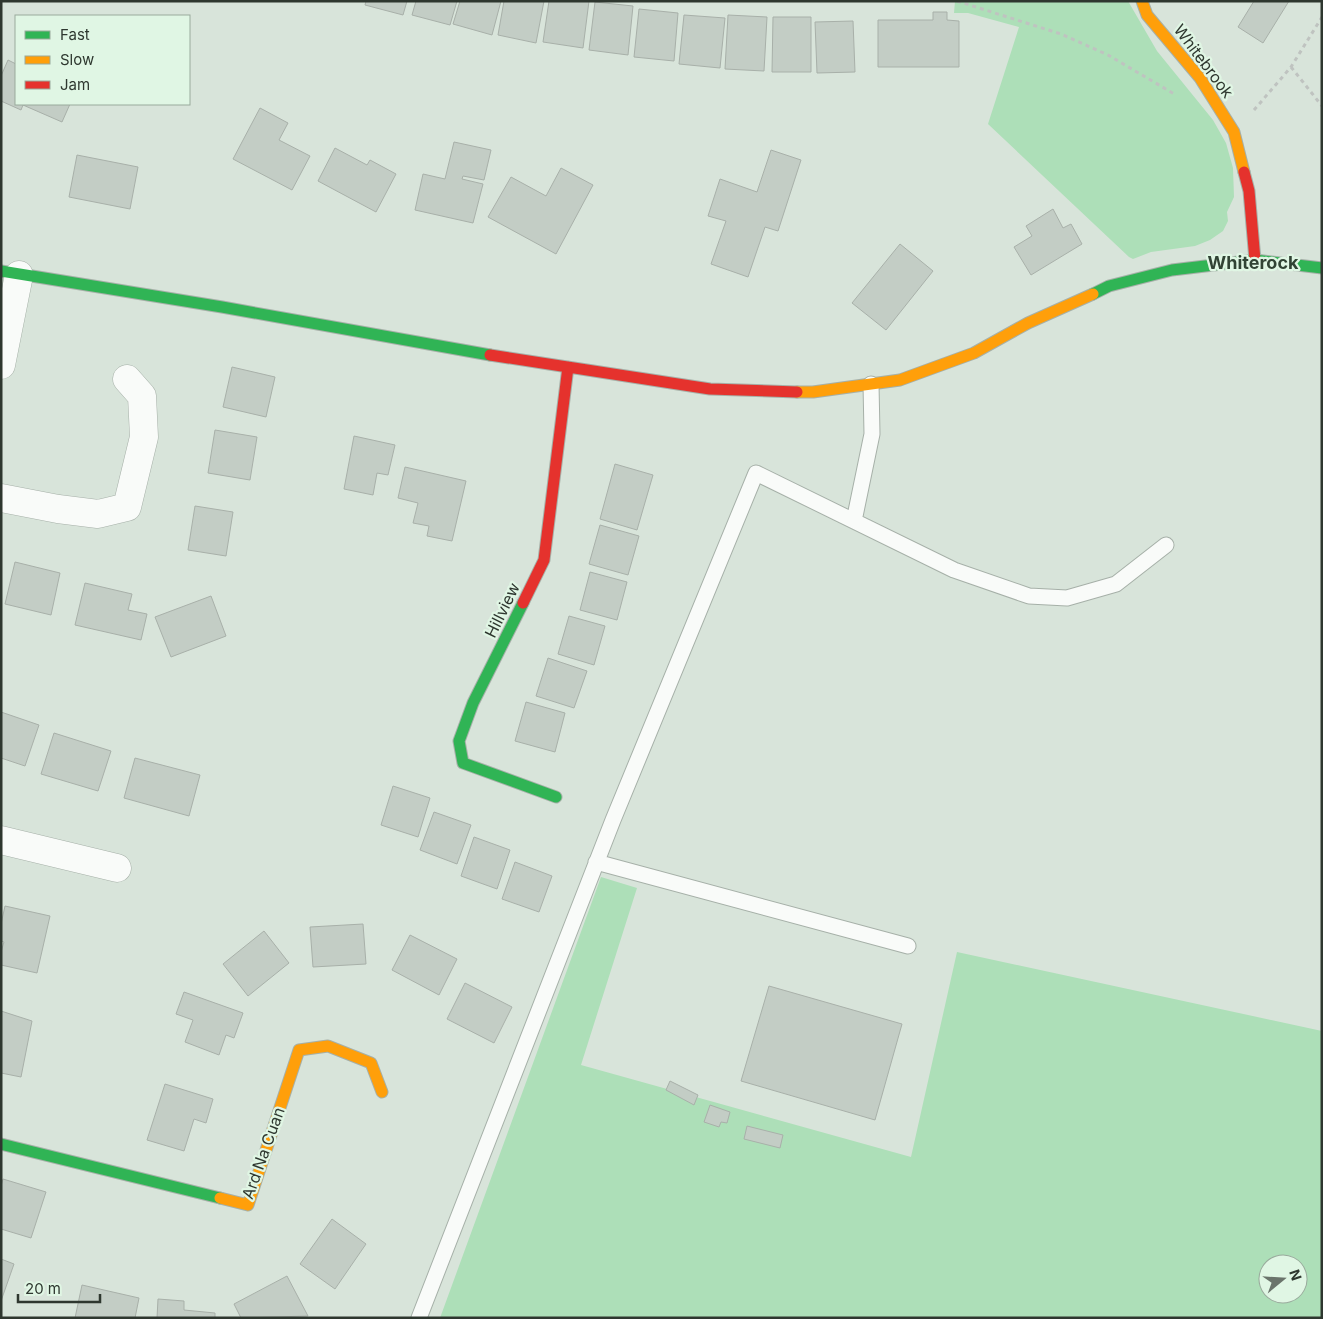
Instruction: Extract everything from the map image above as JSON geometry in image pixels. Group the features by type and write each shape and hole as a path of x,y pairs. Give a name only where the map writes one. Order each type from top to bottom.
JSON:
{"street":[{"name":"Whitebrook","path":"1142,1 1147,15 1200,78 1234,132 1249,191 1255,260"},
{"path":"1,365 10,273 213,305 465,352 710,389 813,392 900,380 974,353 1028,323 1109,286 1172,270 1255,260 1322,268"},
{"name":"Hillview","path":"556,797 463,763 459,741 473,703 544,560 568,367"},
{"path":"1,498 58,510 98,514 127,507 144,437 142,396 127,379"},
{"path":"1,840 117,868"},
{"name":"Ard Na Cuan","path":"1,1144 248,1205 300,1050 328,1046 371,1064 382,1092"}],"lane":[{"path":"854,521 872,434 871,384"},
{"path":"419,1318 596,862 756,473 954,570 1029,596 1067,598 1116,584 1166,545"},
{"path":"596,862 908,946"}],"path":[{"path":"957,1 1061,34 1108,55 1177,95"},
{"path":"1234,132 1292,67 1322,17"},
{"path":"1292,67 1322,106"}],"green space":[{"path":"955,1 1128,1 1157,51 1213,120 1226,143 1233,168 1234,197 1227,212 1228,221 1223,231 1210,240 1195,246 1151,252 1133,259 1129,257 988,124 1019,27 968,13 954,13"},
{"path":"601,877 637,888 581,1065 911,1157 957,952 1322,1031 1322,1318 440,1318"}],"building":[{"path":"366,1 407,1 403,15 365,5"},
{"path":"416,1 457,1 450,25 412,15"},
{"path":"460,1 501,1 492,35 453,24"},
{"path":"504,1 544,1 536,43 498,35"},
{"path":"549,1 589,1 583,48 543,42"},
{"path":"1254,1 1289,1 1263,43 1238,27"},
{"path":"595,2 633,6 628,55 589,50"},
{"path":"639,9 678,13 674,61 634,57"},
{"path":"933,12 947,12 947,20 959,21 959,67 878,67 878,20 933,20"},
{"path":"684,15 725,18 720,68 679,64"},
{"path":"728,15 767,17 764,71 725,69"},
{"path":"773,17 811,17 811,72 772,72"},
{"path":"853,21 855,72 817,73 815,22"},
{"path":"8,60 15,64 15,105 23,105 21,110 1,101 1,76"},
{"path":"23,105 70,105 62,122"},
{"path":"260,108 288,123 279,140 310,156 292,190 233,159"},
{"path":"454,142 491,150 484,180 463,176 462,179 483,184 473,223 415,210 423,174 445,179"},
{"path":"335,148 367,165 370,160 396,174 376,212 318,181"},
{"path":"771,150 801,160 778,231 765,227 748,277 711,264 726,221 708,216 720,179 757,192"},
{"path":"77,155 138,167 130,209 69,197"},
{"path":"561,168 593,185 556,254 488,217 511,177 546,196"},
{"path":"1053,209 1063,228 1071,224 1082,244 1031,275 1014,247 1032,236 1026,226"},
{"path":"900,244 933,271 886,330 852,303"},
{"path":"232,367 275,377 266,417 223,407"},
{"path":"215,430 257,437 250,480 208,473"},
{"path":"354,436 395,445 388,475 377,473 373,495 344,489"},
{"path":"615,464 653,475 637,530 600,519"},
{"path":"405,467 466,481 452,541 427,536 429,526 413,523 418,503 398,498"},
{"path":"195,506 233,512 226,556 188,550"},
{"path":"600,525 639,536 628,575 589,564"},
{"path":"15,562 60,573 51,615 5,604"},
{"path":"590,572 627,582 617,620 580,610"},
{"path":"85,583 132,594 128,610 147,614 141,640 75,625"},
{"path":"211,596 226,636 171,657 155,617"},
{"path":"569,616 605,626 594,665 558,654"},
{"path":"548,658 587,671 574,708 536,696"},
{"path":"526,702 565,713 555,752 515,741"},
{"path":"1,712 39,725 25,766 1,758"},
{"path":"54,733 111,751 98,791 41,774"},
{"path":"135,758 200,775 189,816 124,798"},
{"path":"393,786 430,798 418,837 381,825"},
{"path":"434,812 471,825 457,864 420,850"},
{"path":"474,837 510,850 497,889 461,876"},
{"path":"515,862 552,876 539,912 502,899"},
{"path":"5,906 50,916 37,973 1,965 1,952 4,942 1,941 1,924"},
{"path":"363,924 366,964 313,967 310,927"},
{"path":"264,931 289,963 248,996 223,964"},
{"path":"410,935 457,959 439,995 392,970"},
{"path":"465,983 512,1007 494,1043 447,1019"},
{"path":"769,986 902,1024 875,1120 741,1081"},
{"path":"184,992 243,1013 234,1038 226,1035 219,1055 185,1042 193,1020 176,1014"},
{"path":"1,1011 32,1021 21,1077 1,1073"},
{"path":"670,1081 698,1095 694,1105 666,1090"},
{"path":"165,1084 213,1099 206,1123 194,1119 184,1151 147,1140"},
{"path":"710,1105 730,1112 727,1123 721,1122 719,1127 704,1122"},
{"path":"747,1126 783,1135 780,1148 744,1139"},
{"path":"3,1179 46,1192 31,1238 1,1229 1,1186"},
{"path":"332,1219 366,1244 335,1289 300,1264"},
{"path":"1,1259 14,1264 1,1301"},
{"path":"287,1276 308,1316 241,1318 234,1304"},
{"path":"82,1285 139,1298 135,1318 75,1318"},
{"path":"158,1299 184,1301 184,1310 215,1313 215,1318 157,1318"}],"traffic: fast":[{"path":"1093,294 1109,286 1172,270 1255,260 1322,268"},
{"path":"1,271 222,307 490,355"},
{"path":"523,603 473,703 459,741 463,763 556,797"},
{"path":"1,1144 220,1198"}],"traffic: slow":[{"path":"1142,1 1147,15 1200,78 1234,132 1244,172"},
{"path":"797,392 813,392 900,380 974,353 1028,323 1093,294"},
{"path":"220,1198 248,1205 299,1050 328,1046 371,1063 382,1092"}],"traffic: jam":[{"path":"1244,172 1249,191 1255,260"},
{"path":"490,355 710,389 797,392"},
{"path":"523,603 544,560 568,367"}],"district":[{"name":"Whiterock","path":"1253,263"}]}
